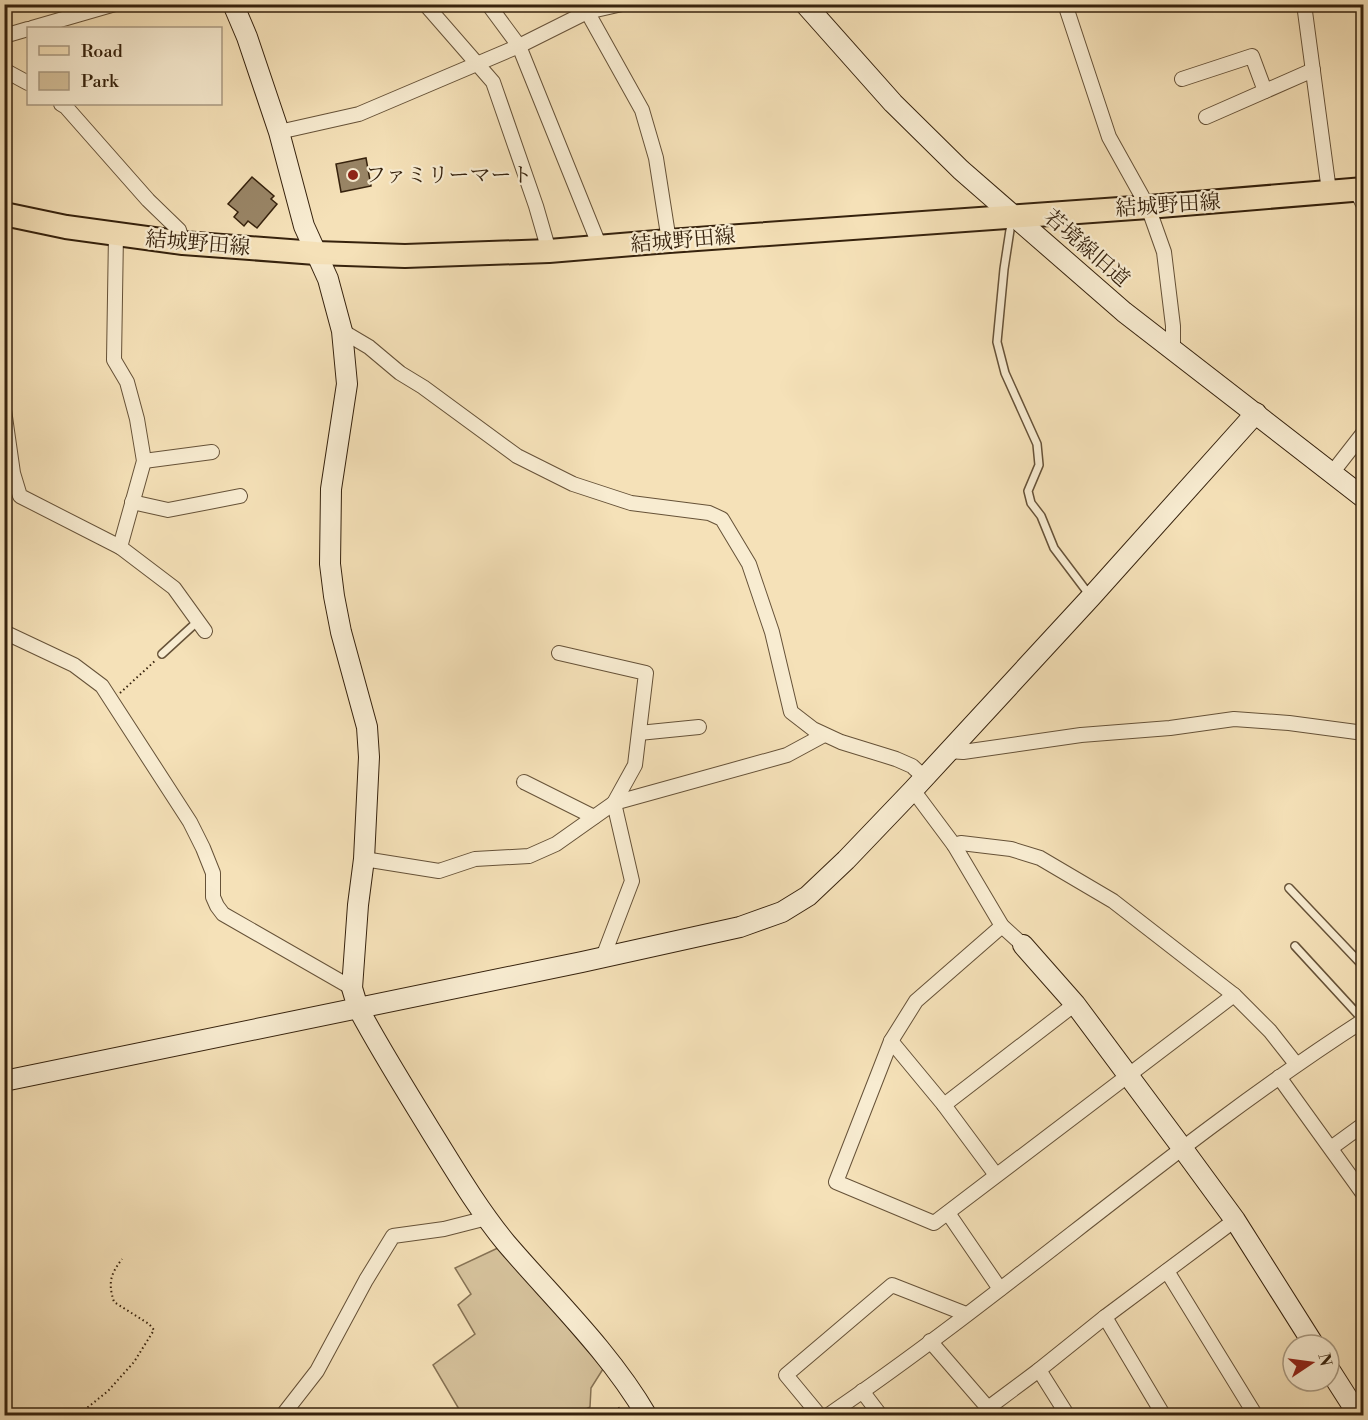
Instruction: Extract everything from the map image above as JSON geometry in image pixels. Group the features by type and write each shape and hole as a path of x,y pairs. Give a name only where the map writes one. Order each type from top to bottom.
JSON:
{"main road":[{"name":"結城野田線","path":"4,214 66,227 183,243 316,253 405,256 549,251 669,241 1012,223 1148,207 1329,192 1361,195"}],"street":[{"path":"37,27 115,4"},
{"path":"233,4 247,37 279,132 304,226 328,279 342,331 347,384 331,489 330,564 341,632 367,727 369,757 364,859 352,988 358,1008 430,1130 487,1218 506,1243 571,1315 642,1408"},
{"path":"425,4 493,82 502,103 549,251"},
{"path":"488,4 519,46 600,247"},
{"path":"279,132 359,114 519,46 585,8 622,4"},
{"name":"若境線旧道","path":"805,4 842,48 1012,223 1364,498"},
{"path":"1065,4 1109,137 1148,207 1164,252 1173,326 1173,349"},
{"path":"1304,4 1329,192"},
{"path":"585,8 642,110 656,158 669,241"},
{"path":"4,36 27,30"},
{"path":"1182,79 1252,56 1265,91"},
{"path":"4,70 27,82"},
{"path":"1206,117 1313,70"},
{"path":"63,105 148,200 179,230 183,243"},
{"path":"116,234 114,360 127,382 137,419 144,461 120,547"},
{"path":"342,331 369,347 400,373 423,387 517,456 573,484 631,503 709,513 722,519 749,564 772,632 792,712 824,735 912,766 918,783 1002,926 1023,945 1075,1004 1129,1075 1235,1221 1306,1333"},
{"path":"4,410 13,473 20,496 120,547 174,588 201,626"},
{"path":"4,1081 603,957 740,927 782,912 808,896 839,867 1091,597 1256,413"},
{"path":"1332,473 1364,432"},
{"path":"144,461 212,452"},
{"path":"132,502 168,510 240,496"},
{"path":"4,632 74,666 102,686 190,822 213,873 213,897 216,906 223,914 352,988"},
{"path":"559,653 645,673 635,765 614,802 632,882 603,957"},
{"path":"948,751 963,752 1081,735 1170,728 1234,719 1289,723 1364,733"},
{"path":"639,733 699,727"},
{"path":"364,859 439,871 475,860 529,856 556,844 614,802 787,755 824,735"},
{"path":"524,782 594,817"},
{"path":"954,845 961,843 1011,849 1040,858 1113,901 1234,995 1270,1031 1296,1064"},
{"path":"1002,926 916,1001 891,1041 836,1182 934,1223 1234,995"},
{"path":"944,1105 1075,1004"},
{"path":"827,1416 1000,1289 1296,1064 1363,1020"},
{"path":"891,1041 944,1105 996,1175"},
{"path":"1279,1077 1364,1196"},
{"path":"1331,1148 1364,1124"},
{"path":"948,1213 1000,1289"},
{"path":"282,1416 317,1371 366,1280 393,1236 444,1229 487,1218"},
{"path":"930,1341 988,1408 1105,1317 1235,1221"},
{"path":"1167,1271 1256,1416"},
{"path":"820,1416 786,1375 892,1285 966,1314"},
{"path":"1105,1317 1164,1416"},
{"path":"1039,1370 1068,1416"},
{"path":"1341,1388 1359,1416"},
{"path":"862,1391 881,1416"}],"lane":[{"path":"1012,223 1004,269 997,342 1005,373 1037,444 1039,465 1028,491 1031,503 1041,516 1054,548 1091,597"},
{"path":"162,654 201,626"},
{"path":"1289,888 1364,967"},
{"path":"1295,946 1363,1020"}],"path":[{"path":"112,700 162,654"},
{"path":"77,1416 108,1391 134,1362 154,1330 149,1324 114,1302 110,1288 112,1272 122,1259"},
{"path":"602,1416 642,1408"}],"green space":[{"path":"500,1247 603,1369 591,1388 590,1407 574,1415 463,1416 433,1365 475,1334 458,1305 471,1294 455,1268"}],"building":[{"name":"ファミリーマート","path":"366,158 371,186 341,192 336,164"},
{"path":"252,177 274,196 271,199 277,204 257,228 248,221 244,226 234,217 238,212 228,204"}],"place":[{"name":"ファミリーマート","path":"353,175"}]}
